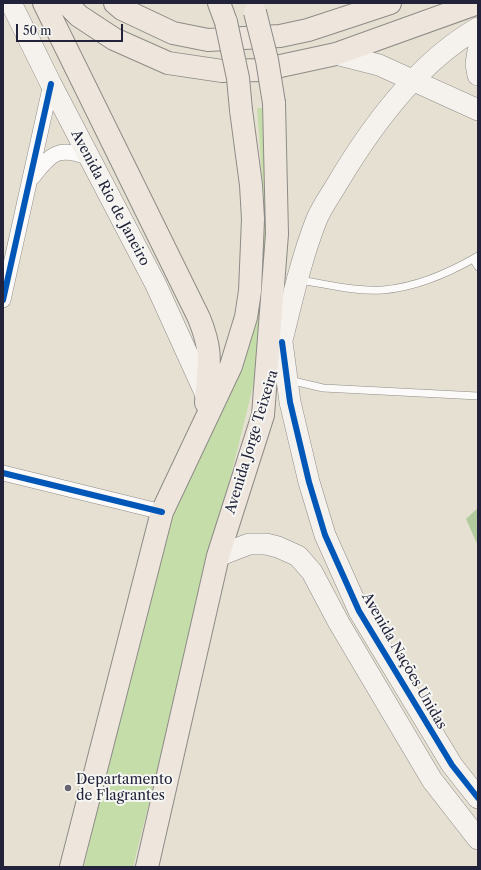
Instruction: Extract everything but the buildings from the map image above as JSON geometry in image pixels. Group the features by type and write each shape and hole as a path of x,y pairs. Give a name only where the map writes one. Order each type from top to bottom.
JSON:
{"highway":[{"path":"44,3 206,335 210,364 204,422"},
{"path":"66,3 79,16 114,39 168,63 186,67 222,71 262,70 336,54 478,4"},
{"path":"115,3 122,9 173,33 208,40 280,36 308,30 390,3"},
{"path":"253,8 267,60 274,104 277,234 263,414"},
{"path":"71,867 162,512 236,350 246,317 250,291 252,212 238,78 222,12"},
{"name":"Avenida Jorge Teixeira","path":"146,867 218,556 263,414"}],"main road":[{"name":"Avenida Rio de Janeiro","path":"11,3 51,84 156,285 206,395"},
{"name":"Avenida Jorge Teixeira","path":"263,414 282,342 296,280 317,220 357,151 413,79 425,66 460,38 478,28"},
{"path":"478,51 476,64 478,75"},
{"path":"336,54 379,65 413,79 478,110"},
{"name":"Avenida Nações Unidas","path":"282,342 285,379 309,482 325,535 359,611 373,636 452,765 478,798"},
{"path":"218,556 249,544 266,544 278,547 298,556 312,572 338,623 432,780 478,839"},
{"path":"338,623 359,611"},
{"path":"353,647 373,636"}],"street":[{"path":"3,300 31,180 51,84"},
{"path":"31,180 43,164 56,154 65,151 74,152 90,158"},
{"path":"3,473 162,512"}],"lane":[{"path":"296,280 359,289 382,290 422,282 450,272 476,258 478,267"},
{"path":"285,379 323,388 478,396"}],"green space":[{"path":"257,108 263,108 269,198 262,337 254,383 133,867 84,867 124,690 168,523 261,260 264,201"},
{"path":"478,508 478,546 466,519"}],"cycle path":[{"path":"3,300 51,84"},
{"path":"282,342 290,402 309,482 325,535 359,611 452,765 478,798"},
{"path":"3,473 162,512"}],"place":[{"name":"Departamento de Flagrantes","path":"68,788"}]}
